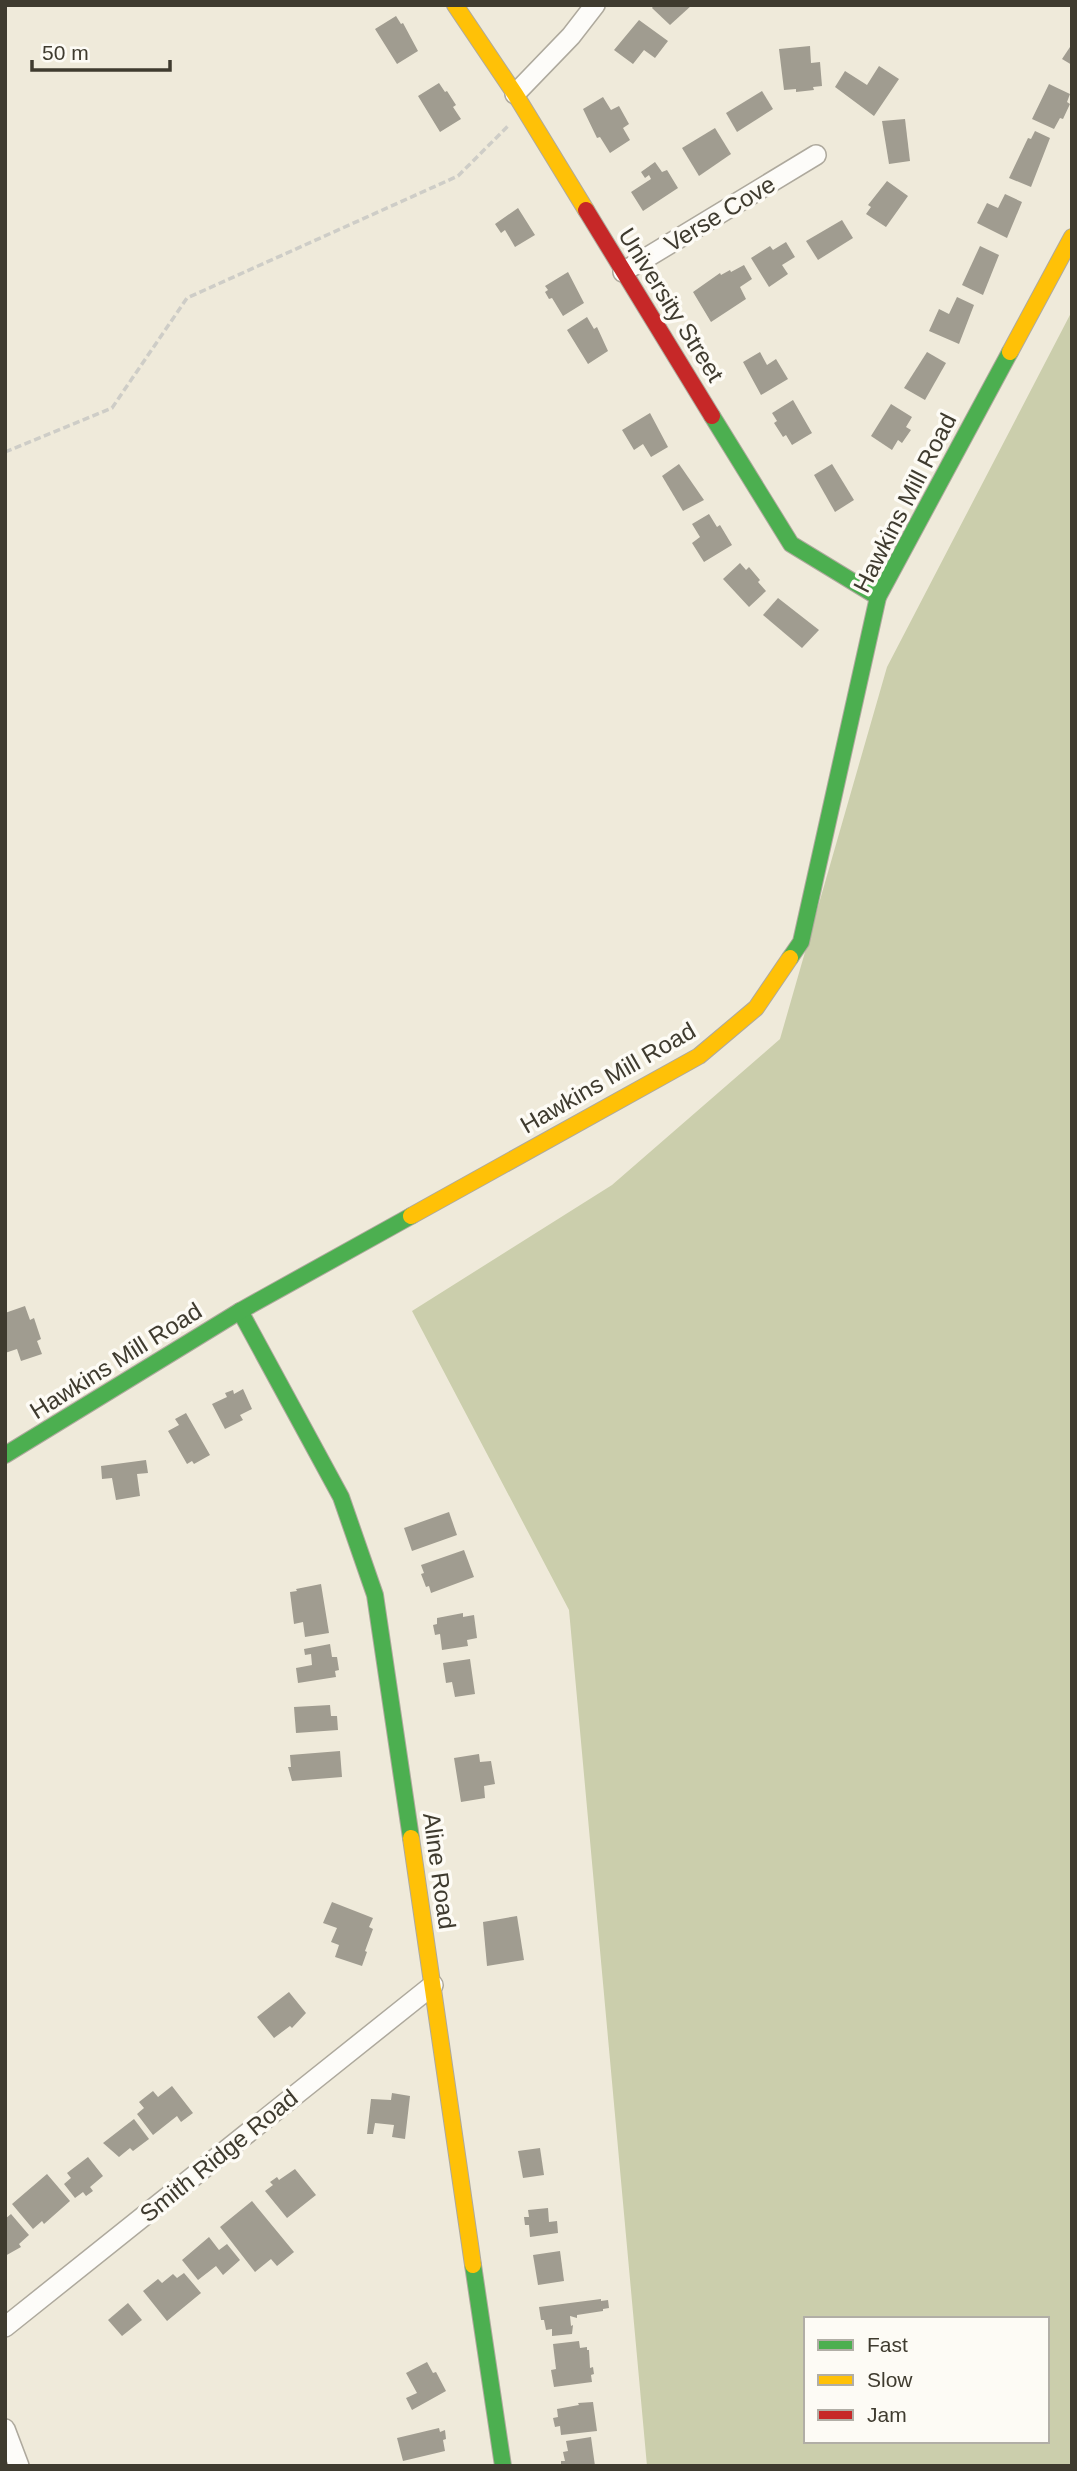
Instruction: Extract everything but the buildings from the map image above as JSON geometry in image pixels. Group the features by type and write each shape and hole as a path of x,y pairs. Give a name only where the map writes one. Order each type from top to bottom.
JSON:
{"street":[{"name":"University Street","path":"455,5 520,102 791,544 878,597"},
{"path":"520,102 595,5"},
{"name":"Verse Cove","path":"623,272 816,155"},
{"name":"Hawkins Mill Road","path":"5,1455 240,1311 699,1056 756,1008 801,942 878,597 1072,237"},
{"name":"Aline Road","path":"240,1311 341,1497 375,1595 503,2466"},
{"name":"Smith Ridge Road","path":"5,2327 433,1985"},
{"path":"5,2429 19,2466"}],"path":[{"path":"5,452 112,408 187,298 458,176 520,102"}],"green space":[{"path":"1072,311 1072,2466 647,2466 569,1610 412,1311 612,1185 780,1039 887,667"}],"traffic: fast":[{"path":"790,958 801,942 878,597 1010,352"},
{"path":"712,416 791,544 878,597"},
{"path":"5,1455 240,1311 411,1216"},
{"path":"240,1311 341,1497 375,1595 411,1838"},
{"path":"473,2265 503,2466"}],"traffic: slow":[{"path":"455,5 515,94 586,210"},
{"path":"1010,352 1072,237"},
{"path":"411,1216 699,1056 756,1008 790,958"},
{"path":"411,1838 473,2265"}],"traffic: jam":[{"path":"586,210 712,416"}]}
